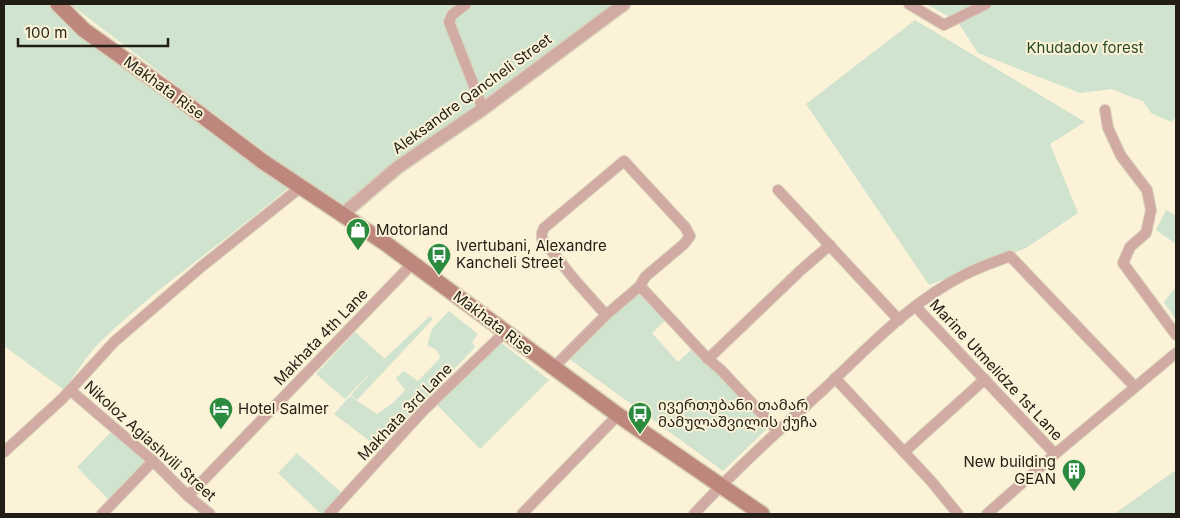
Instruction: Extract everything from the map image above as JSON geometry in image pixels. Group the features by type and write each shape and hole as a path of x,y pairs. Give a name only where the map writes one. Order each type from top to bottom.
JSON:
{"main road":[{"name":"Makhata Rise","path":"58,4 84,30 172,93 262,162 343,214 412,262 552,368 762,514"}],"street":[{"path":"466,4 452,15 449,22 483,110"},
{"name":"Aleksandre Qancheli Street","path":"343,214 398,167 483,110 624,4"},
{"path":"909,4 944,25 986,4"},
{"path":"1105,110 1108,128 1121,156 1147,190 1151,210 1146,234 1130,247 1123,263 1176,335"},
{"path":"552,368 606,315 640,286 645,277 684,244 690,236 685,227 624,161 544,228 542,232 542,238 574,279 606,315"},
{"path":"4,452 70,390 114,342 201,267 301,187"},
{"path":"778,190 899,320"},
{"path":"708,360 801,270 830,245"},
{"path":"694,514 778,430 899,320 963,275 1010,256 1135,387"},
{"name":"Makhata 4th Lane","path":"188,496 412,262"},
{"path":"640,286 708,360 721,370 778,430"},
{"name":"Marine Utmelidze 1st Lane","path":"916,307 1054,454"},
{"name":"Makhata 3rd Lane","path":"329,514 422,412 505,332"},
{"path":"987,514 1054,454 1176,353"},
{"path":"836,378 931,481 958,514"},
{"path":"904,452 985,380"},
{"name":"Nikoloz Agiashvili Street","path":"70,390 153,461 188,496 210,514"},
{"path":"522,514 618,415"},
{"path":"102,514 153,461"}],"green space":[{"path":"4,4 48,4 75,31 292,185 123,321 95,347 64,390 4,346"},
{"path":"70,4 625,4 348,215"},
{"name":"Khudadov forest","path":"926,4 1176,4 1176,117 1171,122 1151,113 1143,101 1112,89 1080,93 978,53 957,21"},
{"path":"915,20 1085,122 1050,144 1078,213 1026,248 929,285 806,104"},
{"path":"1166,210 1176,216 1176,244 1156,230"},
{"path":"1176,287 1176,320 1164,302"},
{"path":"639,292 667,319 652,333 678,362 694,347 768,428 723,471 568,358 574,350"},
{"path":"449,311 478,334 472,342 475,347 379,448 334,414 350,396 377,414 393,403 405,390 396,378 404,371 418,381 440,358 436,350 427,346 432,329"},
{"path":"430,316 433,319 357,400 351,395 375,368 345,399 316,374 355,332 384,358 383,360"},
{"path":"499,341 549,380 480,449 437,405"},
{"path":"112,431 147,463 110,501 77,467"},
{"path":"297,453 344,495 328,514 321,514 278,473"},
{"path":"1176,470 1176,514 1114,514"}],"place":[{"name":"Motorland","path":"358,251"},
{"name":"Ivertubani, Alexandre Kancheli Street","path":"439,276"},
{"name":"Hotel Salmer","path":"221,430"},
{"name":"ივერთუბანი თამარ მამულაშვილის ქუჩა","path":"640,435"},
{"name":"New building GEAN","path":"1074,492"}]}
